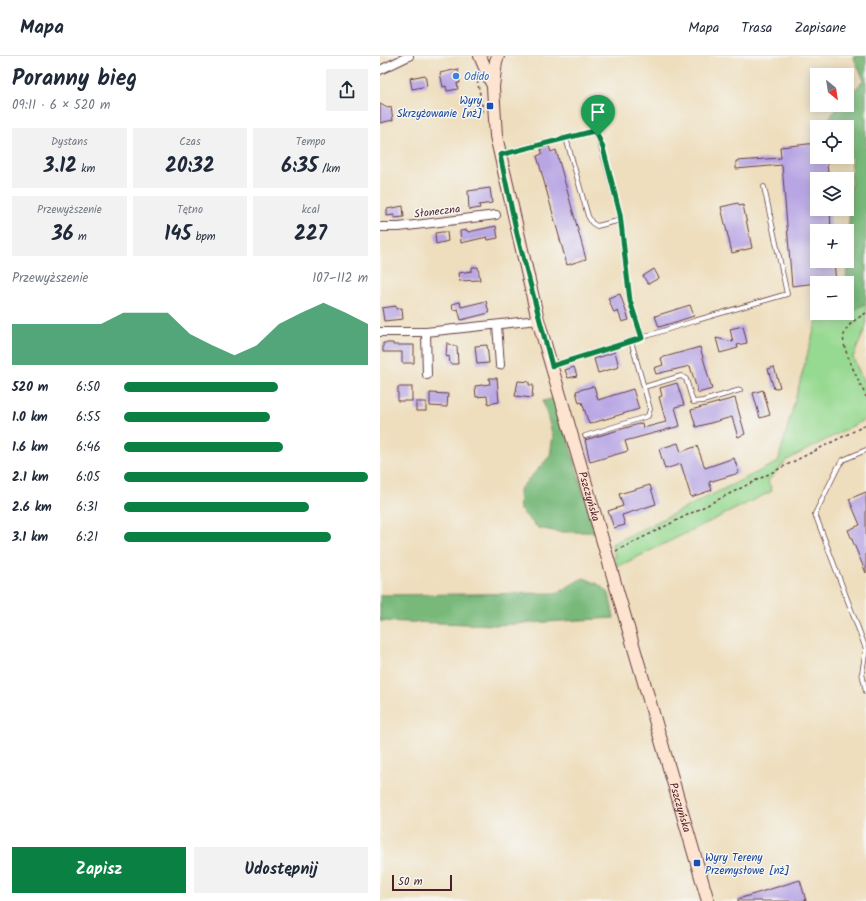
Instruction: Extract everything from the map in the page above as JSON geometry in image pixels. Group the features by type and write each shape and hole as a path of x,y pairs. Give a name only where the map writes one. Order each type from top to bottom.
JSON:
{"main road":[{"path":"481,56 495,56"},
{"name":"Pszczyńska","path":"481,56 493,87"},
{"name":"Pszczyńska","path":"498,56 493,87 496,136 538,320 708,901"}],"street":[{"path":"380,70 409,56"},
{"name":"Słoneczna","path":"380,227 399,227 496,215"},
{"path":"380,332 426,332 538,320"},
{"path":"497,325 500,365"},
{"path":"426,332 427,375"}],"lane":[{"path":"500,155 594,131 598,136 621,220 630,301 642,338"},
{"path":"566,138 588,216 592,223 597,226 621,220"},
{"path":"552,366 787,294 764,187"},
{"path":"585,436 648,416 650,409 631,341"},
{"path":"644,386 681,376 686,379 693,402 703,401 740,390"},
{"path":"866,450 843,460 838,467 815,514 866,649 862,673 866,692"}],"path":[{"path":"475,68 480,96"},
{"path":"866,313 853,321 844,334 844,345 866,397"},
{"path":"607,556 866,425"}],"green space":[{"path":"853,56 866,56 866,301 864,304 854,310 854,276 846,276 847,268 854,268 854,224 849,224 849,216 854,216 854,172 851,172 852,164 854,164 854,120 827,120 834,112 854,112 854,91 864,80"},
{"path":"866,303 866,327 853,357 866,388 866,419 787,460 768,481 772,491 617,567 612,544 778,462 816,323 818,320 854,320 854,310"},
{"path":"556,398 595,532 559,532 538,528 520,510 519,490 550,456 553,436 543,401"},
{"path":"584,578 598,584 609,593 614,618 496,625 380,621 380,595 556,593"}],"building":[{"path":"458,69 460,83 457,83 458,89 447,91 446,86 443,87 440,73"},
{"path":"425,75 427,86 412,89 410,78"},
{"path":"380,104 388,108 391,107 393,120 380,123"},
{"path":"810,144 810,164 827,164 828,172 810,172 810,216 830,216 831,224 810,224 810,268 835,268 835,276 810,276 810,284 792,286 782,165 736,169 736,161 781,158 780,147"},
{"path":"549,146 551,152 556,150 586,259 567,265 537,156 542,154 541,148"},
{"path":"490,188 492,203 479,205 480,208 469,210 468,191"},
{"path":"738,203 739,206 743,205 752,248 732,253 721,207"},
{"path":"403,206 404,217 394,218 394,215 387,216 387,209"},
{"path":"496,226 498,238 488,240 487,237 461,243 460,231 467,230 468,232"},
{"path":"447,232 448,241 436,244 435,233"},
{"path":"472,267 478,267 480,280 459,281 458,273 472,271"},
{"path":"654,269 659,278 648,284 643,276"},
{"path":"620,294 629,320 622,322 618,311 614,313 608,298"},
{"path":"486,301 489,313 461,320 458,309 453,310 452,304 460,302 461,307"},
{"path":"690,305 694,316 659,327 655,316"},
{"path":"396,306 396,309 402,308 403,319 384,321 382,308"},
{"path":"743,326 747,343 737,345 738,348 720,353 716,338 733,342 730,329"},
{"path":"447,342 452,346 457,346 458,364 450,364 449,356 446,357"},
{"path":"383,343 393,343 393,345 414,345 414,363 402,363 402,352 383,352"},
{"path":"487,345 489,363 477,364 475,346"},
{"path":"700,347 712,389 698,393 690,366 656,374 654,368 663,365 661,358"},
{"path":"615,352 619,367 598,373 594,359"},
{"path":"574,367 577,376 568,378 565,370"},
{"path":"774,367 780,387 774,389 768,369"},
{"path":"489,378 497,378 499,402 488,404 487,396 476,397 475,386 490,384"},
{"path":"518,381 529,382 529,385 533,385 532,398 515,396"},
{"path":"677,383 684,405 675,407 680,426 625,441 628,451 590,462 585,440 642,423 643,428 666,422 659,397 662,396 660,388"},
{"path":"594,386 598,400 633,389 639,409 589,424 582,402 579,403 576,391"},
{"path":"398,387 412,387 412,401 398,401"},
{"path":"763,390 770,415 760,418 753,393"},
{"path":"430,393 448,394 447,407 430,406"},
{"path":"735,398 745,434 738,437 732,417 696,427 691,410"},
{"path":"416,402 426,402 426,411 416,411"},
{"path":"678,443 681,452 697,446 705,468 734,458 739,473 709,482 712,490 691,497 681,464 665,469 659,449"},
{"path":"650,485 656,504 622,515 625,525 614,528 608,511 623,506 619,494"},
{"path":"866,492 866,573 848,530 860,525 849,499"},
{"path":"800,880 806,901 738,901 738,899"}],"place":[{"name":"Odido","path":"456,76"},
{"name":"Wyry Skrzyżowanie [nż]","path":"490,106"},
{"name":"Wyry Tereny Przemysłowe [nż]","path":"697,863"}],"route":[{"path":"594,131 598,136 603,148 620,214 630,301 642,338 552,366 538,320 500,155 594,131"}]}
